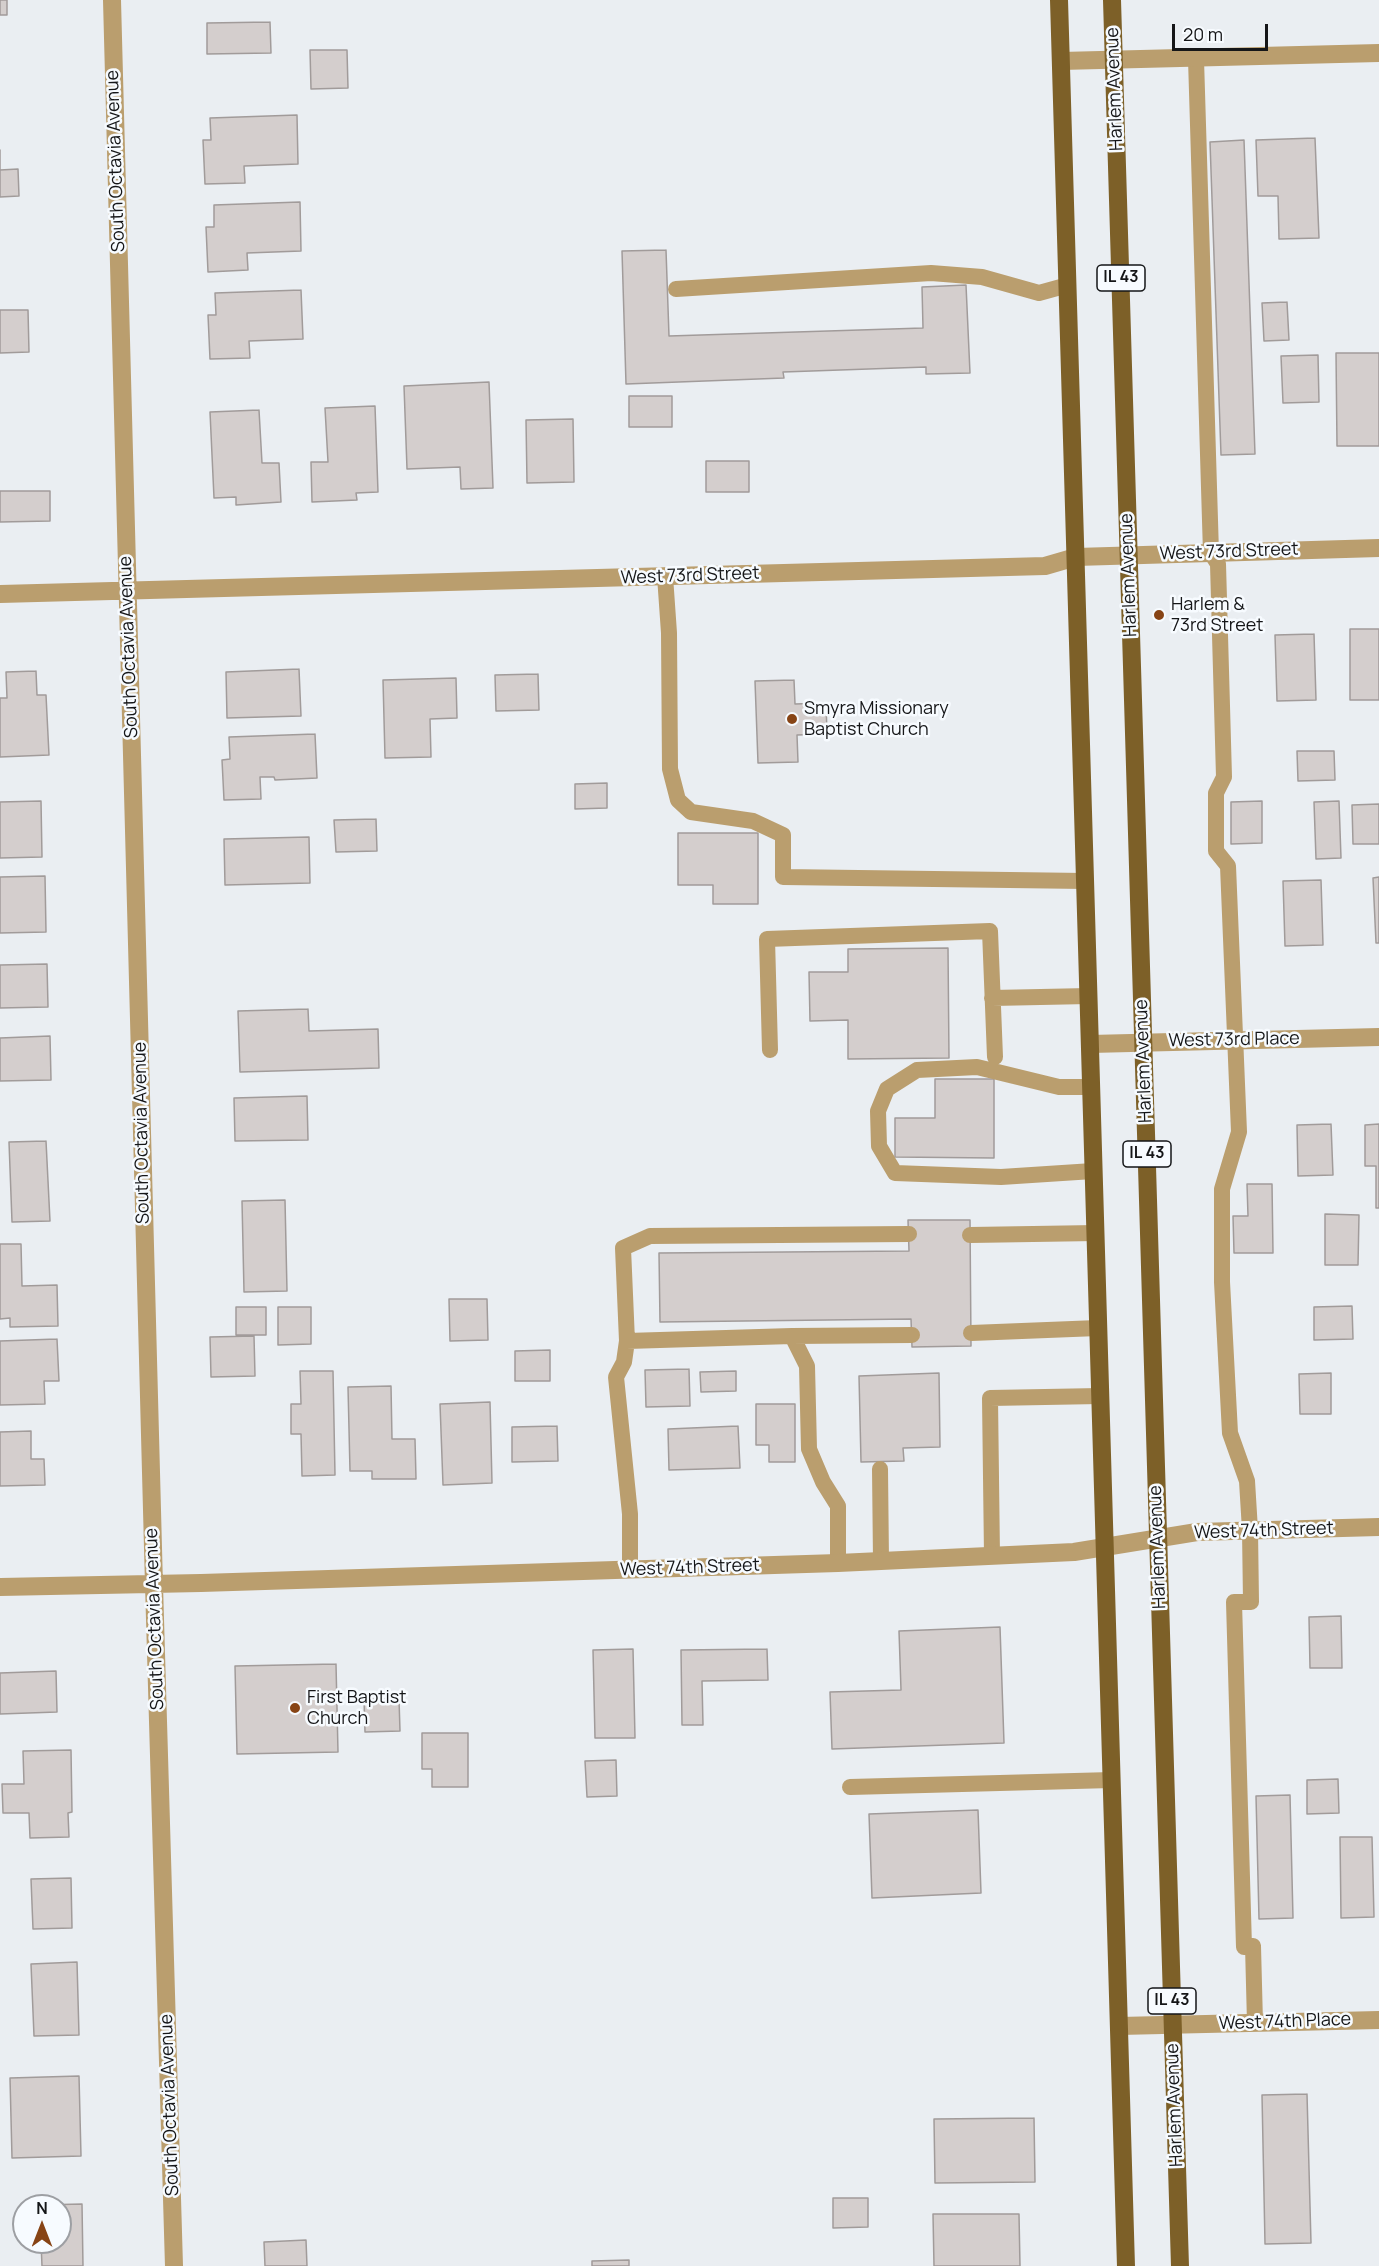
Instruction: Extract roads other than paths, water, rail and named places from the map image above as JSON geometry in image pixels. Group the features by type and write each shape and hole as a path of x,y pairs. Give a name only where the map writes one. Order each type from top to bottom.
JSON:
{"main road":[{"path":"1059,0 1126,2266"},
{"name":"Harlem Avenue","path":"1112,0 1179,2266"}],"street":[{"name":"South Octavia Avenue","path":"112,0 174,2266"},
{"path":"1061,61 1379,53"},
{"name":"West 73rd Street","path":"0,594 1045,566 1076,557 1379,548"},
{"name":"West 73rd Place","path":"1090,1044 1379,1037"},
{"name":"West 74th Street","path":"0,1587 838,1563 1074,1552 1105,1549 1197,1532 1379,1527"},
{"name":"West 74th Place","path":"1119,2026 1379,2020"}],"lane":[{"path":"1196,59 1211,553 1218,564 1224,777 1215,793 1216,851 1228,866 1239,1132 1222,1189 1222,1282 1230,1433 1247,1481 1250,1530 1251,1602 1234,1602 1244,1947 1253,1946 1255,2023"},
{"path":"676,289 931,273 982,277 1039,293 1068,285"},
{"path":"665,576 669,633 670,769 678,800 691,812 753,821 783,835 783,877 1085,881"},
{"path":"771,1050 767,939 990,931 995,1057"},
{"path":"992,998 1089,996"},
{"path":"1091,1087 1059,1087 977,1067 917,1070 887,1089 878,1111 879,1146 895,1173 1001,1177 1093,1171"},
{"path":"970,1234 1096,1233"},
{"path":"630,1569 630,1514 616,1377 624,1362 627,1341 623,1248 650,1236 909,1234"},
{"path":"971,1333 1098,1328"},
{"path":"627,1341 912,1335"},
{"path":"792,1336 807,1366 809,1449 837,1506 838,1563"},
{"path":"992,1556 990,1398 1100,1396"},
{"path":"880,1469 881,1561"},
{"path":"850,1786 1112,1780"}],"place":[{"name":"Harlem & 73rd Street","path":"1159,615"},
{"name":"Smyra Missionary Baptist Church","path":"792,719"},
{"name":"First Baptist Church","path":"295,1708"}]}
